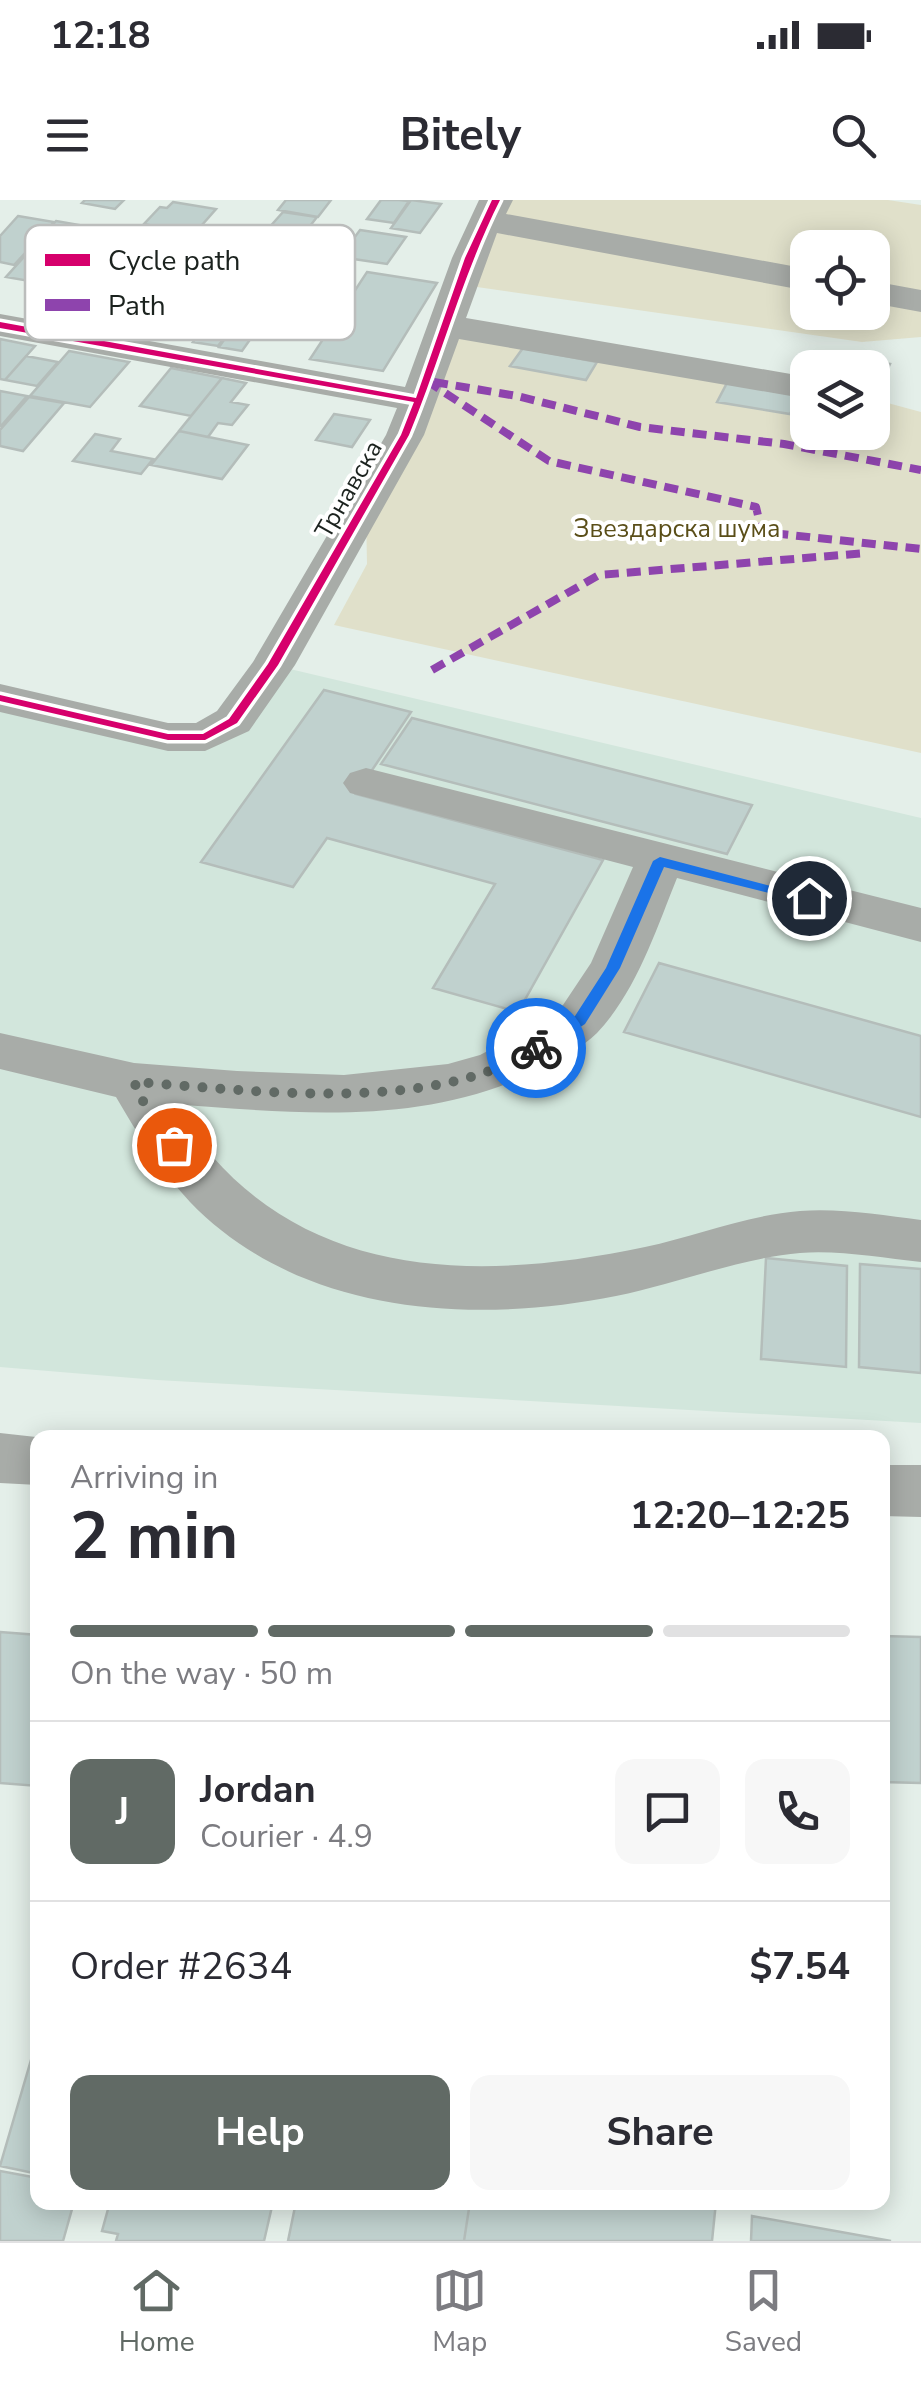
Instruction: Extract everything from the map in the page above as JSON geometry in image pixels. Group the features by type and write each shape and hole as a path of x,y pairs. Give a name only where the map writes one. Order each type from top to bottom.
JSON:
{"street":[{"name":"Трнавска","path":"0,698 168,738 204,737 233,721 273,665 405,436 456,284 491,210 790,276"},
{"path":"890,295 921,301"},
{"path":"0,325 25,329"},
{"path":"444,325 790,385"},
{"path":"84,340 420,400"},
{"path":"366,783 921,925"},
{"path":"0,1051 134,1082 352,1094 436,1085 514,1063 580,1020 613,968 660,861"},
{"path":"134,1082 151,1118 184,1158 254,1226 315,1258 369,1278 429,1291 496,1292 565,1284 800,1232 921,1241"},
{"path":"0,1458 30,1460"},
{"path":"890,1490 921,1490"}],"shaded area":[{"path":"273,665 921,818 921,1423 157,1380 0,1367 0,698 204,737"}],"green space":[{"path":"496,200 888,200 921,205 921,337 862,342 456,284"},
{"name":"Звездарска шума","path":"444,325 790,385 790,450 890,450 890,404 921,412 921,753 334,625 367,564 366,513"}],"building":[{"path":"124,200 115,209 82,203"},
{"path":"286,200 331,200 318,217 278,210"},
{"path":"381,200 409,201 394,223 367,219"},
{"path":"411,200 441,204 420,233 391,228"},
{"path":"173,202 216,209 202,225 144,224 160,207 167,208"},
{"path":"283,212 317,217 311,225 271,225"},
{"path":"18,216 54,222 25,225 25,253 14,265 0,262 0,236"},
{"path":"360,230 406,237 387,264 355,259 355,237"},
{"path":"25,256 25,280 6,277"},
{"path":"367,272 437,283 383,371 310,359 322,340 355,340 355,290"},
{"path":"0,339 35,346 5,380 0,379"},
{"path":"195,340 223,340 218,346"},
{"path":"224,340 250,340 242,351 219,347"},
{"path":"523,348 597,362 586,380 510,366"},
{"path":"69,351 129,362 90,407 30,396"},
{"path":"26,356 58,362 37,386 5,380"},
{"path":"171,368 222,378 191,416 140,406"},
{"path":"222,378 246,383 231,402 248,405 232,425 218,423 208,437 179,431"},
{"path":"727,383 790,394 790,414 717,402"},
{"path":"0,391 27,396 1,426 0,426"},
{"path":"29,397 64,403 23,451 0,446 0,430"},
{"path":"334,414 370,420 352,447 316,440"},
{"path":"179,431 248,445 222,479 151,465"},
{"path":"95,434 120,439 111,451 153,459 141,474 73,461"},
{"path":"324,690 411,712 356,794 603,860 518,1012 433,988 495,884 327,838 293,887 201,862"},
{"path":"412,718 752,805 727,854 381,764"},
{"path":"659,963 921,1036 921,1117 624,1032"},
{"path":"766,1258 847,1266 846,1367 761,1359"},
{"path":"860,1264 921,1269 921,1373 859,1367"},
{"path":"0,1632 30,1634 30,1785 0,1783"},
{"path":"890,1636 921,1637 921,1783 890,1782"},
{"path":"30,2063 30,2172 0,2166"},
{"path":"0,2171 30,2177 30,2210 72,2210 63,2241 0,2241"},
{"path":"108,2210 271,2210 264,2241 116,2241 118,2234 102,2231"},
{"path":"294,2210 469,2210 464,2241 288,2241"},
{"path":"469,2210 715,2210 712,2241 464,2241"},
{"path":"752,2216 891,2241 751,2241"}],"marked path":[{"path":"427,381 549,461 756,507 762,532 921,549"},
{"path":"434,382 517,396 640,427 784,444 921,470"},
{"path":"432,670 599,575 866,553"}],"cycle path":[{"path":"0,698 168,737 205,737 233,721 273,665 405,435 469,258 496,200"},
{"path":"0,325 25,330"},
{"path":"83,340 420,401"}],"way so far":[{"path":"174,1145 151,1118 134,1082 352,1094 436,1085 514,1063 536,1048"}],"route":[{"path":"536,1048 580,1020 613,968 660,861 809,898"}]}
